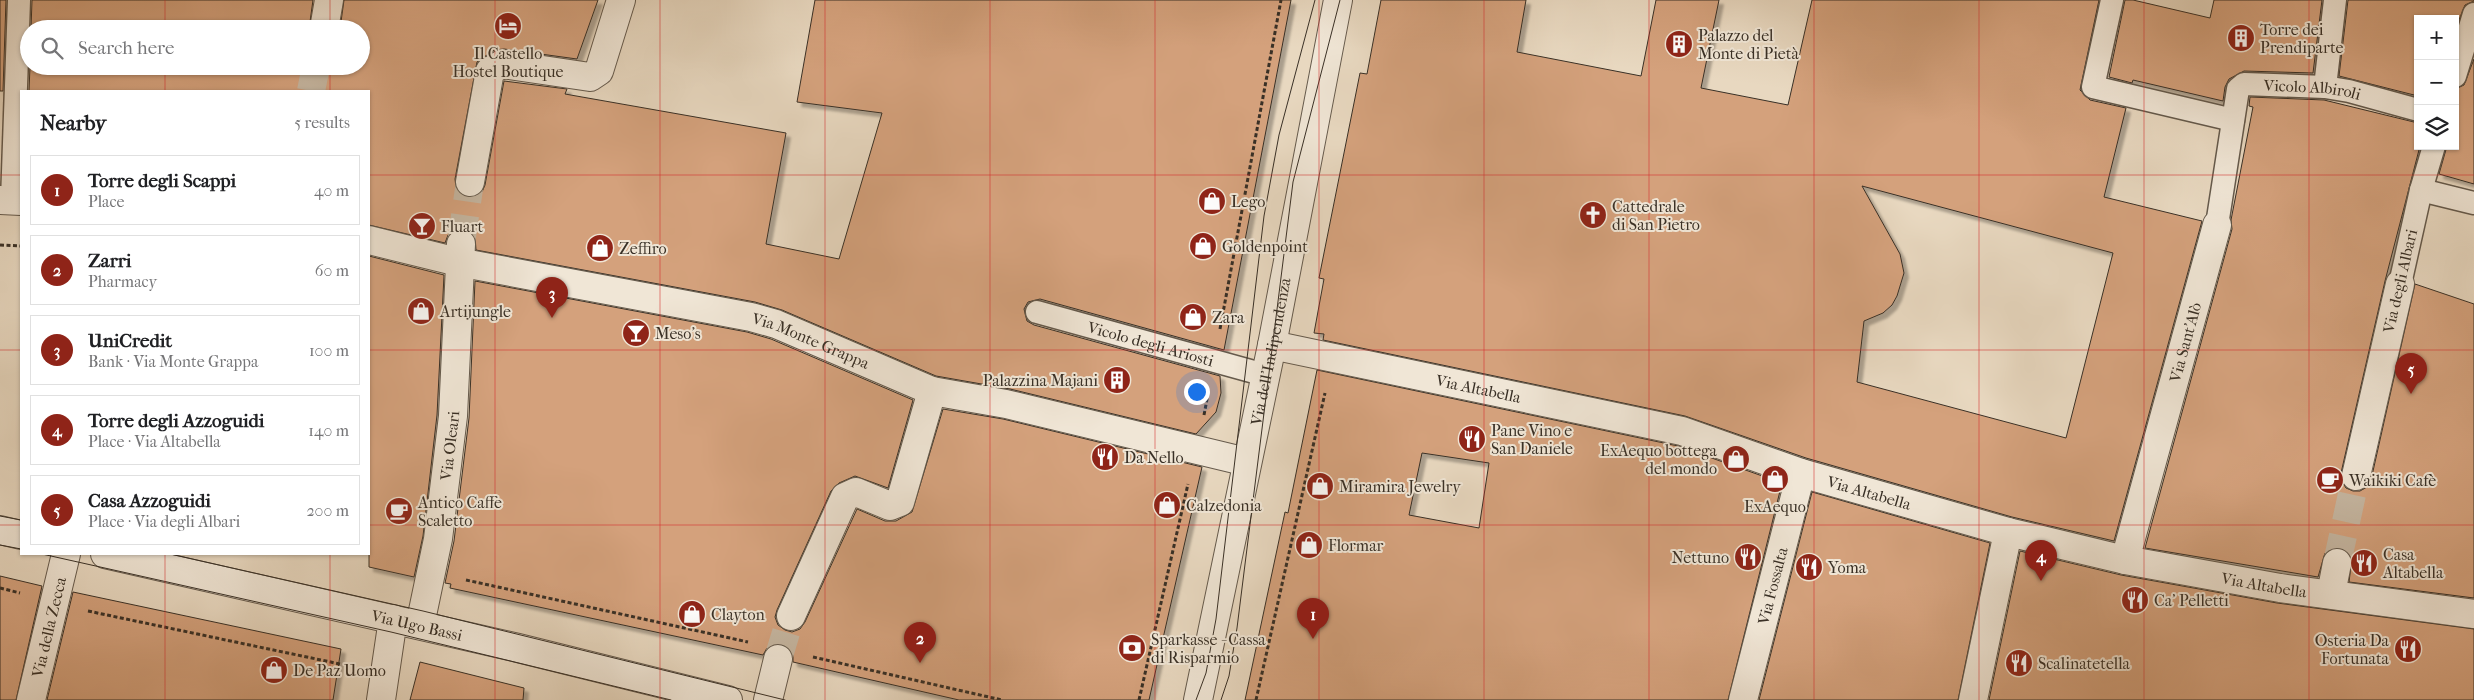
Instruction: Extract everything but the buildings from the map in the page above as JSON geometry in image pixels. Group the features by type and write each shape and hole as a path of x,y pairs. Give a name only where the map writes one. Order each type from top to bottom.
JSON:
{"street":[{"path":"326,20 329,0"},
{"path":"470,182 490,71 502,64 590,78 600,71 621,0"},
{"name":"Via dell'Indipendenza","path":"1198,700 1216,619 1264,375 1272,345 1338,0"},
{"name":"Via Sant'Alò","path":"2125,560 2217,225"},
{"name":"Via Monte Grappa","path":"370,240 460,252 776,324 932,391 1006,404 1247,462"},
{"name":"Via Oleari","path":"420,626 438,539 453,416 460,252"},
{"name":"Via degli Albari","path":"2356,476 2400,284"},
{"name":"Via Altabella","path":"1272,345 1682,431 1801,473 2008,532 2125,560 2331,594 2474,614"},
{"path":"791,616 845,497 856,492 890,506 900,502 932,391"},
{"name":"Via Fossalta","path":"1743,700 1801,473"},
{"path":"0,530 20,535"},
{"path":"1973,700 2008,532"},
{"name":"Via della Zecca","path":"31,700 66,555"},
{"name":"Via Ugo Bassi","path":"114,555 169,561 420,626 728,700"},
{"path":"2331,594 2336,563"},
{"path":"381,700 393,619"},
{"path":"768,700 778,658"}],"lane":[{"path":"11,201 18,0"},
{"path":"2112,0 2093,87 2234,120"},
{"path":"2325,87 2335,0"},
{"path":"2459,63 2474,14"},
{"name":"Vicolo Albiroli","path":"2234,120 2238,88 2244,84 2325,87 2349,91 2414,109"},
{"name":"Via Sant'Alò","path":"2217,225 2234,120"},
{"name":"Via degli Albari","path":"2400,284 2421,190 2433,150"},
{"path":"2421,190 2474,203"},
{"name":"Vicolo degli Ariosti","path":"1037,312 1264,375"}],"path":[{"path":"1202,424 1281,0"},
{"path":"0,245 20,246"},
{"path":"1256,700 1325,391"},
{"path":"1139,700 1189,480"},
{"path":"460,579 752,643"},
{"path":"0,588 23,593"},
{"path":"80,609 340,664"},
{"path":"810,656 1002,700"}],"tunnel":[{"path":"311,90 314,75"},
{"path":"461,243 470,182"},
{"path":"2337,563 2356,476"},
{"path":"778,659 791,616"}],"tram line":[{"path":"1196,700 1206,673 1216,619 1264,216 1279,135 1315,0"},
{"path":"1221,700 1229,676 1237,628 1293,182 1340,0"},
{"path":"0,516 20,520"},
{"path":"0,545 20,549"},
{"path":"46,555 391,632 671,700"},
{"path":"174,555 423,611 785,700"}],"place":[{"name":"Il Castello Hostel Boutique","path":"508,26"},
{"name":"Torre dei Prendiparte","path":"2241,38"},
{"name":"Palazzo del Monte di Pietà","path":"1679,44"},
{"name":"Lego","path":"1212,201"},
{"name":"Cattedrale di San Pietro","path":"1593,215"},
{"name":"Fluart","path":"422,226"},
{"name":"Goldenpoint","path":"1203,246"},
{"name":"Zeffiro","path":"600,248"},
{"name":"Artijungle","path":"421,311"},
{"name":"Zara","path":"1193,317"},
{"name":"UniCredit","path":"552,318"},
{"name":"Meso's","path":"636,333"},
{"name":"Palazzina Majani","path":"1117,380"},
{"name":"Casa Azzoguidi","path":"2411,394"},
{"name":"Pane Vino e San Daniele","path":"1472,439"},
{"name":"Da Nello","path":"1105,457"},
{"name":"ExAequo bottega del mondo","path":"1736,459"},
{"name":"ExAequo","path":"1775,479"},
{"name":"Waikiki Cafè","path":"2330,480"},
{"name":"Miramira Jewelry","path":"1320,486"},
{"name":"Calzedonia","path":"1167,505"},
{"name":"Antico Caffe Scaletto","path":"399,511"},
{"name":"Flormar","path":"1309,545"},
{"name":"Nettuno","path":"1748,557"},
{"name":"Casa Altabella","path":"2364,563"},
{"name":"Yoma","path":"1809,567"},
{"name":"Torre degli Azzoguidi","path":"2041,581"},
{"name":"Ca' Pelletti","path":"2135,600"},
{"name":"Clayton","path":"692,614"},
{"name":"Torre degli Scappi","path":"1313,639"},
{"name":"Sparkasse - Cassa di Risparmio","path":"1132,648"},
{"name":"Osteria Da Fortunata","path":"2408,649"},
{"name":"Zarri","path":"920,663"},
{"name":"Scalinatetella","path":"2019,663"},
{"name":"De Paz Uomo","path":"274,670"}]}
